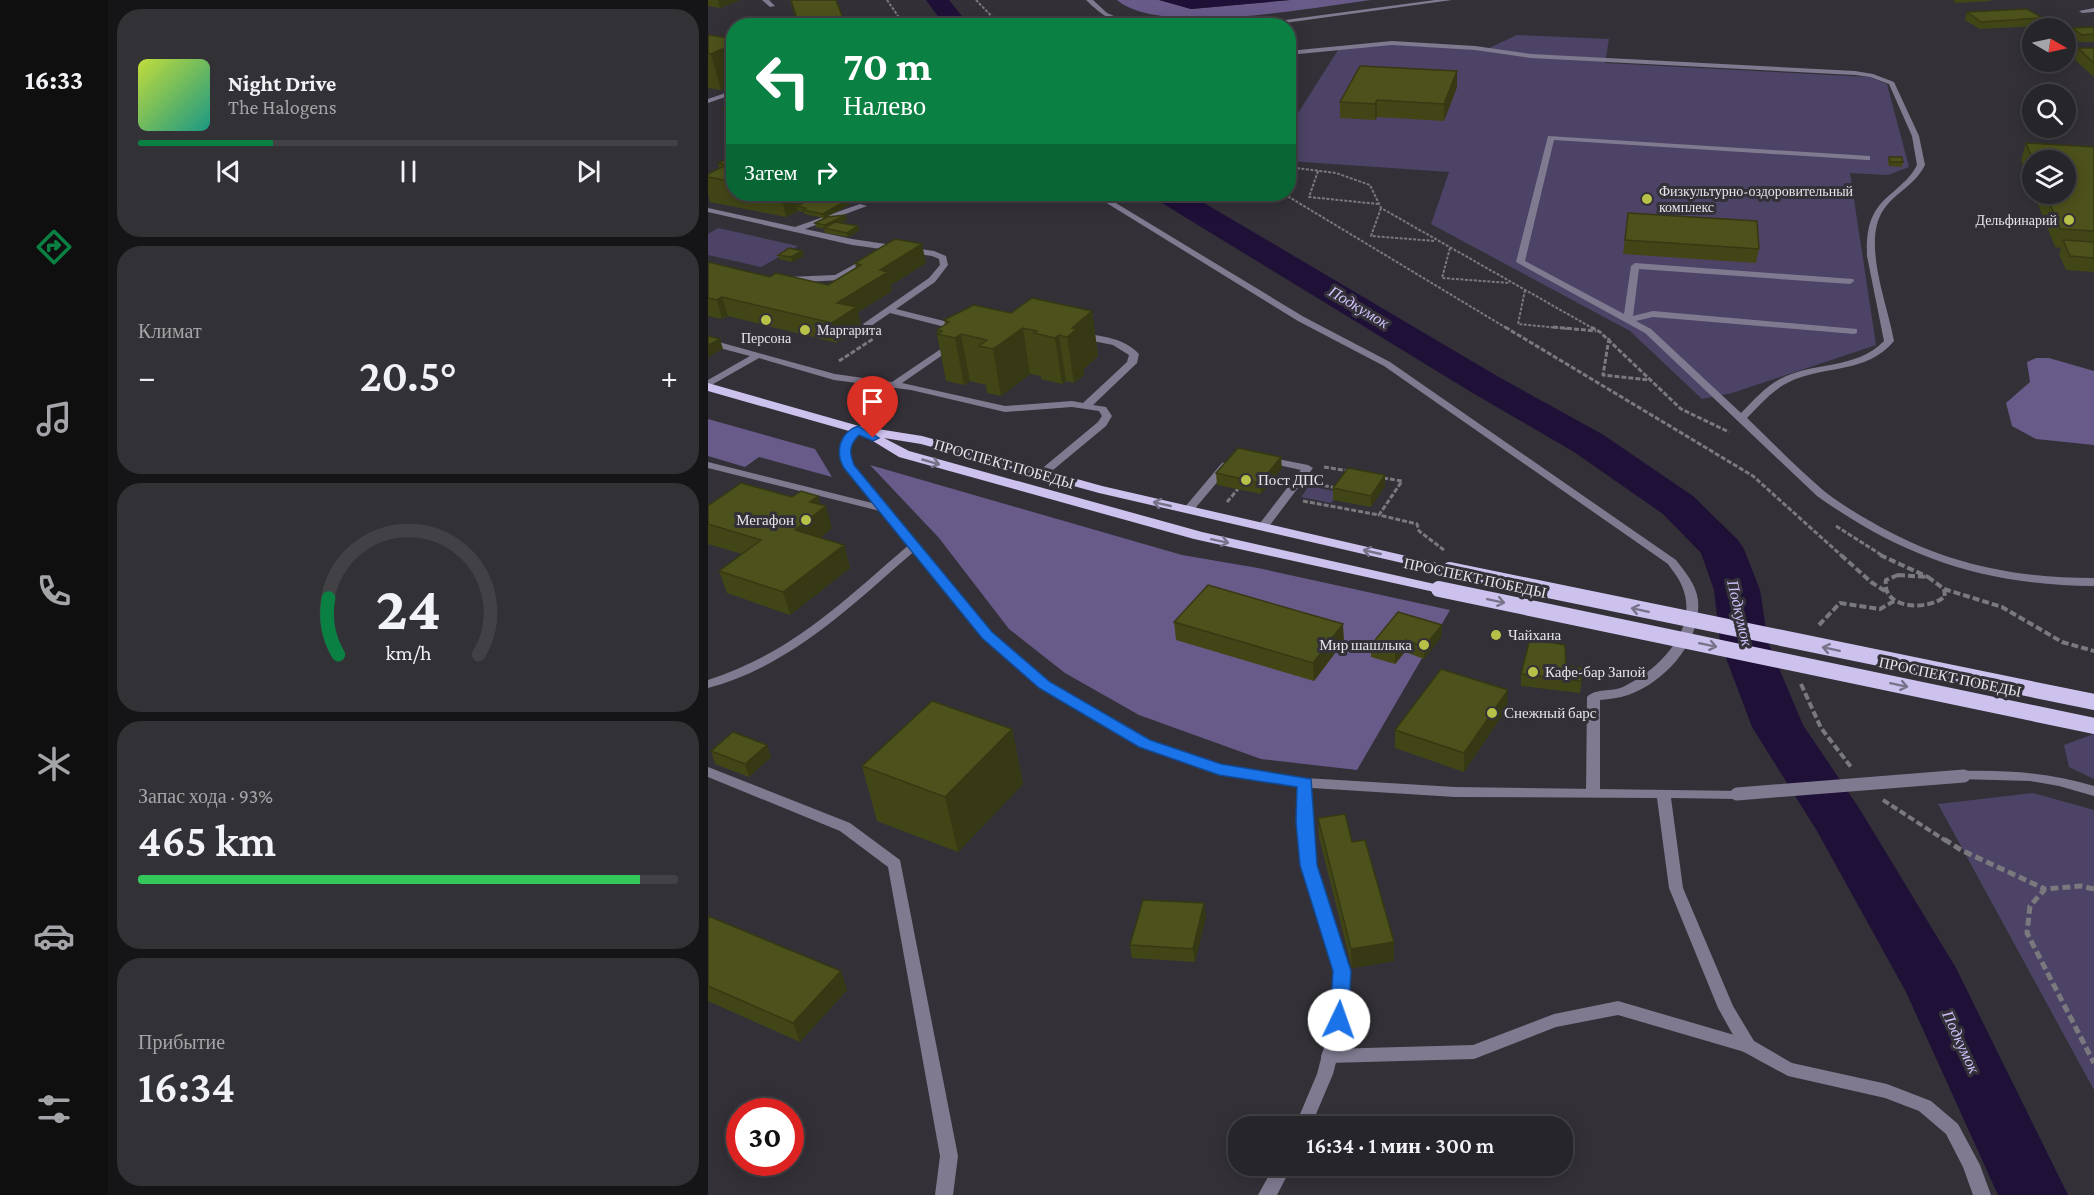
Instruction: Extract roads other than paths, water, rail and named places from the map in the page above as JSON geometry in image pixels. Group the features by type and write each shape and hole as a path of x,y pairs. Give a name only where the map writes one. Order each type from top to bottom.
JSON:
{"main road":[{"name":"ПРОСПЕКТ ПОБЕДЫ","path":"708,386 858,430 922,440 1188,510 1450,570 2094,702"},
{"name":"ПРОСПЕКТ ПОБЕДЫ","path":"858,430 904,454 1199,536 1439,589 2094,726"}],"street":[{"path":"765,0 772,6"},
{"path":"1089,0 1105,14 1115,18"},
{"path":"1296,19 1449,0"},
{"path":"2082,11 2094,10"},
{"path":"1296,52 1392,43 1475,48 1531,56 1855,73 1871,75 1892,83 1920,150 1921,165 1914,177 1885,200 1876,213 1872,229 1874,263 1889,341 1883,350 1870,357 1783,381 1741,418"},
{"path":"708,94 720,97"},
{"path":"708,101 726,95"},
{"path":"1867,158 1551,138 1520,262 1648,331 1821,494 1849,516 1885,537 1959,565 2006,576 2056,584 2094,582"},
{"path":"1107,201 1300,319 1387,364 1672,562 1687,577 1692,614 1687,634 1671,660 1625,692 1594,697 1593,794"},
{"path":"796,230 809,223 828,220 863,206"},
{"path":"708,210 796,230 934,254 943,258 944,265 932,280 867,324"},
{"path":"780,281 837,278 887,246"},
{"path":"1628,320 1635,266 1850,281"},
{"path":"889,310 971,331 893,385"},
{"path":"1628,320 1653,314 1854,331"},
{"path":"1069,334 1128,347 1134,354 1132,363 1088,405"},
{"path":"708,342 821,373 893,385 1005,409 1088,405 1102,410 1107,416 1102,424 1043,473"},
{"path":"708,386 758,355"},
{"path":"858,430 846,441 843,454 848,466 987,635 1044,685 1145,744 1219,769 1305,783 1455,792 1737,794 1964,776 2025,774 2058,779 2094,791"},
{"path":"1188,510 1237,453"},
{"path":"1257,457 1308,468 1263,527"},
{"path":"708,465 884,509"},
{"path":"708,684 739,674 781,653 818,627 914,546"},
{"path":"708,772 845,827 895,864 949,1156 944,1195"},
{"path":"1305,783 1304,822 1309,865 1342,971 1339,1020 1329,1056 1307,1116"},
{"path":"1663,794 1676,888 1726,1008 1748,1046"},
{"path":"1329,1056 1474,1052 1554,1021 1618,1008 1748,1046 1788,1069 1887,1091 1925,1106 1952,1129 1971,1165 1982,1195"},
{"path":"1267,1195 1277,1176"}],"waterway":[{"name":"Подкумок","path":"937,0 952,18"},
{"name":"Подкумок","path":"1180,201 1484,384 1588,443 1678,505 1722,549 1737,590 1744,642 1778,727 1839,822 1934,985 2033,1195"}],"place":[{"name":"Физкультурно-оздоровительный комплекс","path":"1647,199"},
{"name":"Дельфинарий","path":"2069,220"},
{"name":"Персона","path":"766,320"},
{"name":"Маргарита","path":"805,330"},
{"name":"Пост ДПС","path":"1246,480"},
{"name":"Мегафон","path":"806,520"},
{"name":"Чайхана","path":"1496,635"},
{"name":"Мир шашлыка","path":"1424,645"},
{"name":"Кафе-бар Запой","path":"1533,672"},
{"name":"Снежный барс","path":"1492,713"}]}
